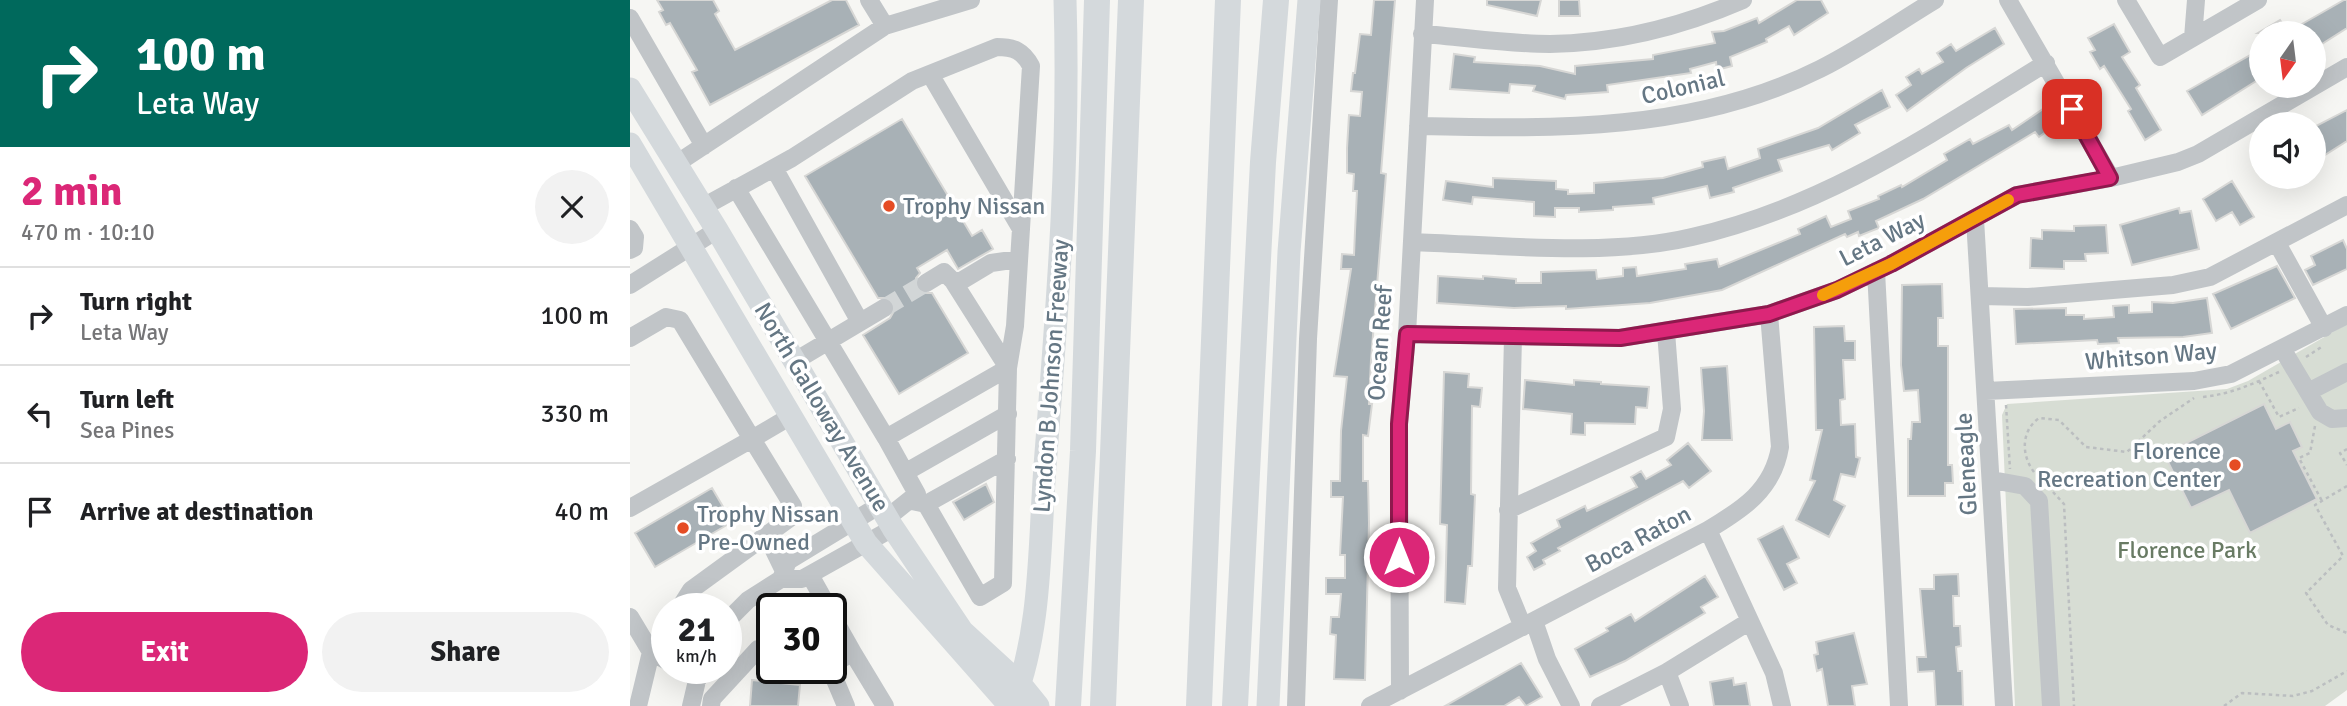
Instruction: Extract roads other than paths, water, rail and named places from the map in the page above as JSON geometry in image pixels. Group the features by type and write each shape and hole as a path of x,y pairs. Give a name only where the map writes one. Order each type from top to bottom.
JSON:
{"highway":[{"path":"1068,706 1083,451 1083,367 1097,0"},
{"path":"1103,706 1131,0"},
{"path":"1199,706 1228,0"},
{"path":"1235,706 1262,189 1276,0"}],"main road":[{"name":"Lyndon B Johnson Freeway","path":"1014,699 1032,636 1060,269 1066,82 1065,0"},
{"path":"1268,706 1289,264 1309,0"},
{"name":"North Galloway Avenue","path":"630,89 887,517 962,631 988,658 1014,699"},
{"name":"North Galloway Avenue","path":"630,144 866,543 1014,699 1038,706"},
{"path":"988,658 1012,655 1032,636"}],"street":[{"path":"869,0 885,26"},
{"path":"676,164 885,26 971,0"},
{"path":"1296,706 1308,339 1329,0"},
{"name":"Ocean Reef","path":"1400,691 1399,424 1407,334 1424,0"},
{"path":"1422,34 1551,44 1624,37 1699,19 1743,0"},
{"name":"Colonial","path":"1418,126 1556,128 1651,121 1699,112 1761,93 1820,69 1935,0"},
{"path":"2008,0 2110,178"},
{"path":"2126,0 2160,57 2258,0"},
{"path":"2193,38 2196,0"},
{"path":"630,18 704,146"},
{"path":"703,207 736,188 774,168 912,81 997,47 1011,47 1025,55 1031,66 1015,326 1008,368 1003,583 980,597 919,502 906,472 736,188"},
{"path":"1412,242 1592,248 1690,238 1762,217 1876,168 2046,63"},
{"name":"Leta Way","path":"1407,334 1620,338 1769,314 1837,290 2017,195 2110,178 2178,162 2199,153 2347,66"},
{"path":"930,74 1021,229"},
{"path":"774,168 860,322"},
{"path":"1980,296 2028,297 2174,285 2210,277 2347,205"},
{"name":"Gleneagle","path":"1975,219 2004,706"},
{"path":"630,229 635,237 634,248 630,250"},
{"path":"630,285 717,230"},
{"path":"2277,243 2324,328"},
{"path":"953,281 961,281 990,263 1019,259"},
{"path":"1876,271 1899,706"},
{"path":"926,283 944,272 953,281 1008,368"},
{"path":"795,360 884,308"},
{"name":"Boca Raton","path":"1370,706 1708,530 1739,511 1765,488 1778,460 1779,429 1769,314"},
{"name":"Whitson Way","path":"1986,391 2193,381 2231,374 2283,350 2347,315"},
{"path":"630,338 666,317 680,320 793,506 790,518 689,593"},
{"path":"1508,510 1666,437 1672,409 1666,332"},
{"path":"1513,337 1507,588 1570,706"},
{"path":"2283,350 2306,399 2332,419 2347,418"},
{"path":"886,438 1008,368"},
{"path":"2306,399 2347,372"},
{"path":"906,472 1008,414"},
{"path":"630,508 791,416"},
{"path":"742,606 782,575 788,561 854,520 887,517 1007,459"},
{"path":"1992,480 2011,481 2025,486 2039,501 2051,706"},
{"path":"782,575 802,579 810,575 866,543 887,517"},
{"path":"1708,530 1774,673 1782,706"},
{"path":"766,534 782,575"},
{"path":"810,575 820,593"},
{"path":"630,617 651,645"},
{"path":"1600,706 1667,672 1751,621"},
{"path":"847,642 885,706"},
{"path":"711,706 712,699 756,651"},
{"path":"847,657 853,653"},
{"path":"1667,672 1680,706"},
{"path":"638,706 651,675"},
{"path":"691,706 696,684"},
{"path":"838,684 846,706"}],"tunnel":[{"path":"884,308 926,283"}],"place":[{"name":"Trophy Nissan","path":"889,206"},
{"name":"Florence Recreation Center","path":"2235,465"},
{"name":"Trophy Nissan Pre-Owned","path":"683,528"}],"park label":[{"name":"Florence Park","path":"2187,550"}]}
